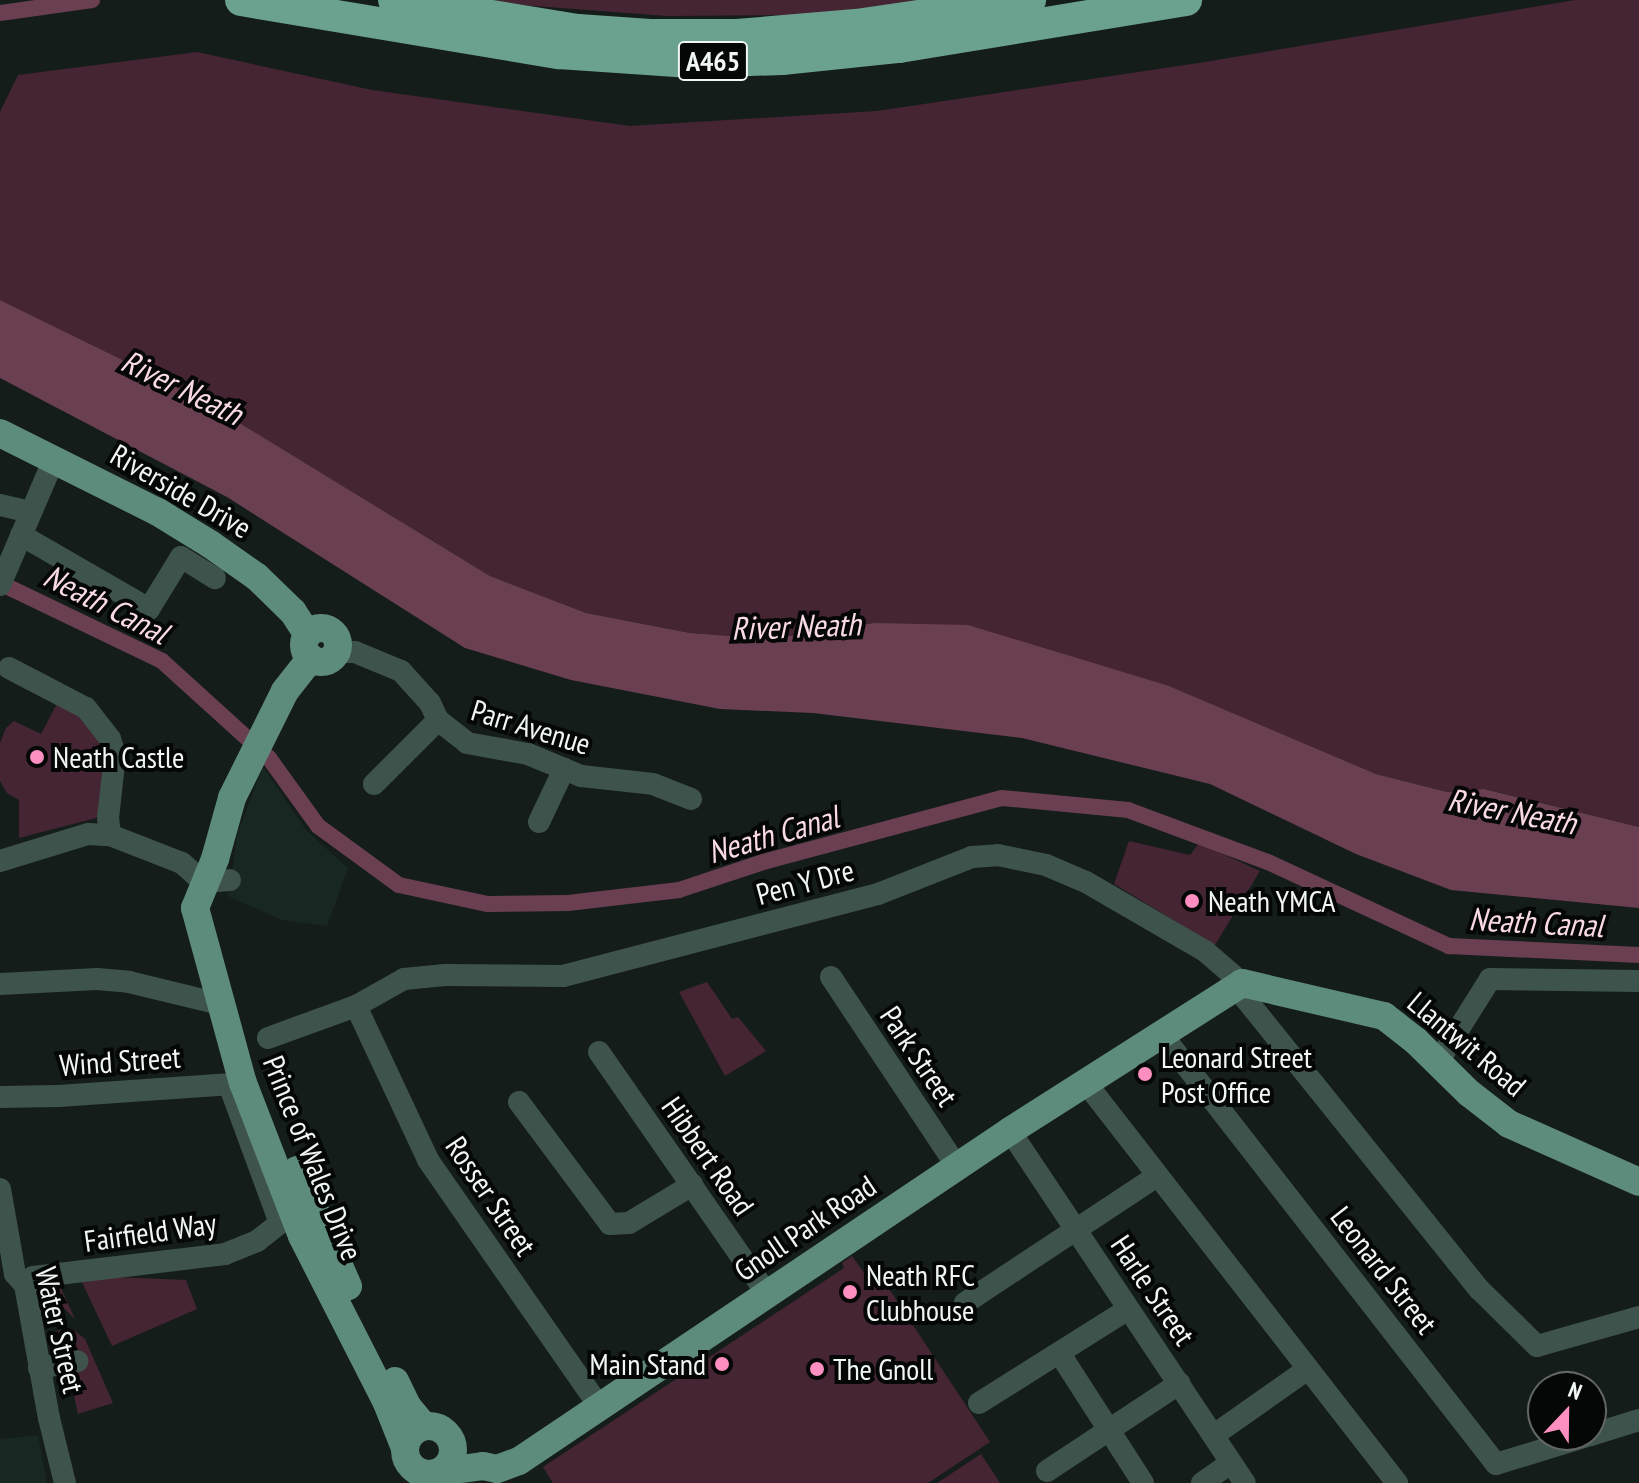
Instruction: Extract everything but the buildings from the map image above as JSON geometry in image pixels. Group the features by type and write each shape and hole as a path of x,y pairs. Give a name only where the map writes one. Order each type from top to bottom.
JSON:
{"highway":[{"name":"A465","path":"241,0 559,53 691,62 782,59 899,47 1186,0"},
{"name":"A465","path":"394,0 578,30 650,35 737,35 856,25 1030,0"}],"main road":[{"name":"Riverside Drive","path":"0,433 158,512 210,544 257,577 293,612 318,648"},
{"name":"Prince of Wales Drive","path":"318,648 285,691 232,798 215,859 218,906 236,1002 259,1077 320,1229 407,1406 424,1426"},
{"name":"Prince of Wales Drive","path":"217,881 195,908 202,923 236,1083 291,1223 387,1403 405,1462"},
{"path":"1163,1036 1239,985"},
{"name":"Llantwit Road","path":"1239,985 1384,1016 1469,1093 1509,1124 1639,1182"},
{"name":"Gnoll Park Road","path":"428,1476 483,1466 497,1469 519,1461 1010,1131 1163,1036"},
{"path":"453,1445 450,1461 428,1476 405,1462 411,1434 424,1426 446,1432 453,1445 483,1466"}],"street":[{"path":"0,585 54,459"},
{"path":"0,505 30,512"},
{"name":"Riverside Drive","path":"21,535 149,609 181,557 215,578"},
{"name":"Parr Avenue","path":"318,648 355,652 401,671 430,703 438,720 467,743 528,754 581,776 653,784 691,799"},
{"path":"9,668 86,708 110,739 115,755 108,818 110,835"},
{"path":"374,784 438,720"},
{"path":"539,822 564,769"},
{"path":"0,861 88,834 110,835 182,863 217,881"},
{"name":"Pen Y Dre","path":"268,1038 356,1006 404,979 445,975 563,976 878,894 972,857 998,855 1046,865 1086,882 1205,951 1239,985 1480,1290 1537,1346 1639,1317"},
{"name":"Park Street","path":"831,977 957,1167"},
{"path":"0,984 97,979 129,982 220,1004"},
{"path":"1438,1062 1490,979 1639,981"},
{"name":"Rosser Street","path":"356,1006 428,1160 599,1406"},
{"name":"Leonard Street","path":"1163,1036 1496,1464 1538,1451"},
{"name":"Hibbert Road","path":"599,1052 767,1294"},
{"name":"Wind Street","path":"0,1097 59,1096 236,1083"},
{"path":"1086,1083 1397,1483"},
{"path":"519,1102 610,1224 629,1223 692,1185"},
{"name":"Harle Street","path":"1010,1131 1245,1483"},
{"path":"965,1303 1157,1176"},
{"name":"Water Street","path":"0,1189 15,1274 25,1285 39,1368 65,1483"},
{"name":"Fairfield Way","path":"25,1285 33,1277 225,1254 291,1223"},
{"path":"979,1403 1128,1309"},
{"path":"1060,1354 1106,1431 1143,1483"},
{"path":"39,1368 77,1361"},
{"path":"1214,1435 1308,1369"},
{"path":"1047,1471 1180,1383"},
{"name":"Leonard Street","path":"1607,1430 1639,1420"},
{"path":"1202,1483 1231,1463"}],"shaded area":[{"path":"456,0 925,0 811,15 667,16"},
{"path":"1575,0 1639,0 1639,827 1485,789 1447,792 1376,774 1169,686 874,623 769,639 690,633 586,613 490,576 192,394 0,300 0,112 18,75 197,52 372,90 630,126 877,111 1205,62"},
{"path":"59,700 80,712 109,755 100,813 96,818 19,838 19,800 7,793 0,781 0,743 6,728 14,721 41,734"},
{"path":"263,767 307,831 348,868 327,926 282,920 228,896 238,832"},
{"name":"Neath YMCA","path":"1129,841 1190,855 1199,843 1260,871 1215,945 1114,884"},
{"path":"707,982 732,1019 738,1017 766,1051 725,1076 679,992"},
{"name":"The Gnoll","path":"852,1256 870,1281 880,1275 990,1442 928,1483 553,1483 543,1467 844,1268 842,1263"},
{"path":"113,1277 186,1280 197,1309 112,1346 81,1280"},
{"path":"59,1284 75,1319 46,1291"},
{"path":"71,1328 85,1339 113,1403 78,1414 64,1352 54,1352 48,1333"},
{"path":"38,1435 47,1483 0,1483 0,1439"},
{"path":"981,1454 1000,1483 937,1483"}],"water":[{"name":"River Neath","path":"0,300 192,394 490,576 586,613 690,633 769,639 874,623 968,625 1169,686 1376,774 1447,792 1484,789 1639,827 1639,908 1451,890 1356,854 1210,784 1022,738 813,713 720,709 571,680 465,648 227,497 0,378"}],"waterway":[{"path":"0,13 92,0"},
{"name":"Neath Canal","path":"0,583 162,661 269,758 318,826 399,885 488,904 568,903 679,890 763,862 1002,798 1128,810 1268,862 1449,946 1639,955"}],"place":[{"name":"Neath Castle","path":"37,757"},
{"name":"Neath YMCA","path":"1192,901"},
{"name":"Leonard Street Post Office","path":"1145,1074"},
{"name":"Neath RFC Clubhouse","path":"850,1292"},
{"name":"Main Stand","path":"722,1364"},
{"name":"The Gnoll","path":"817,1369"}]}
